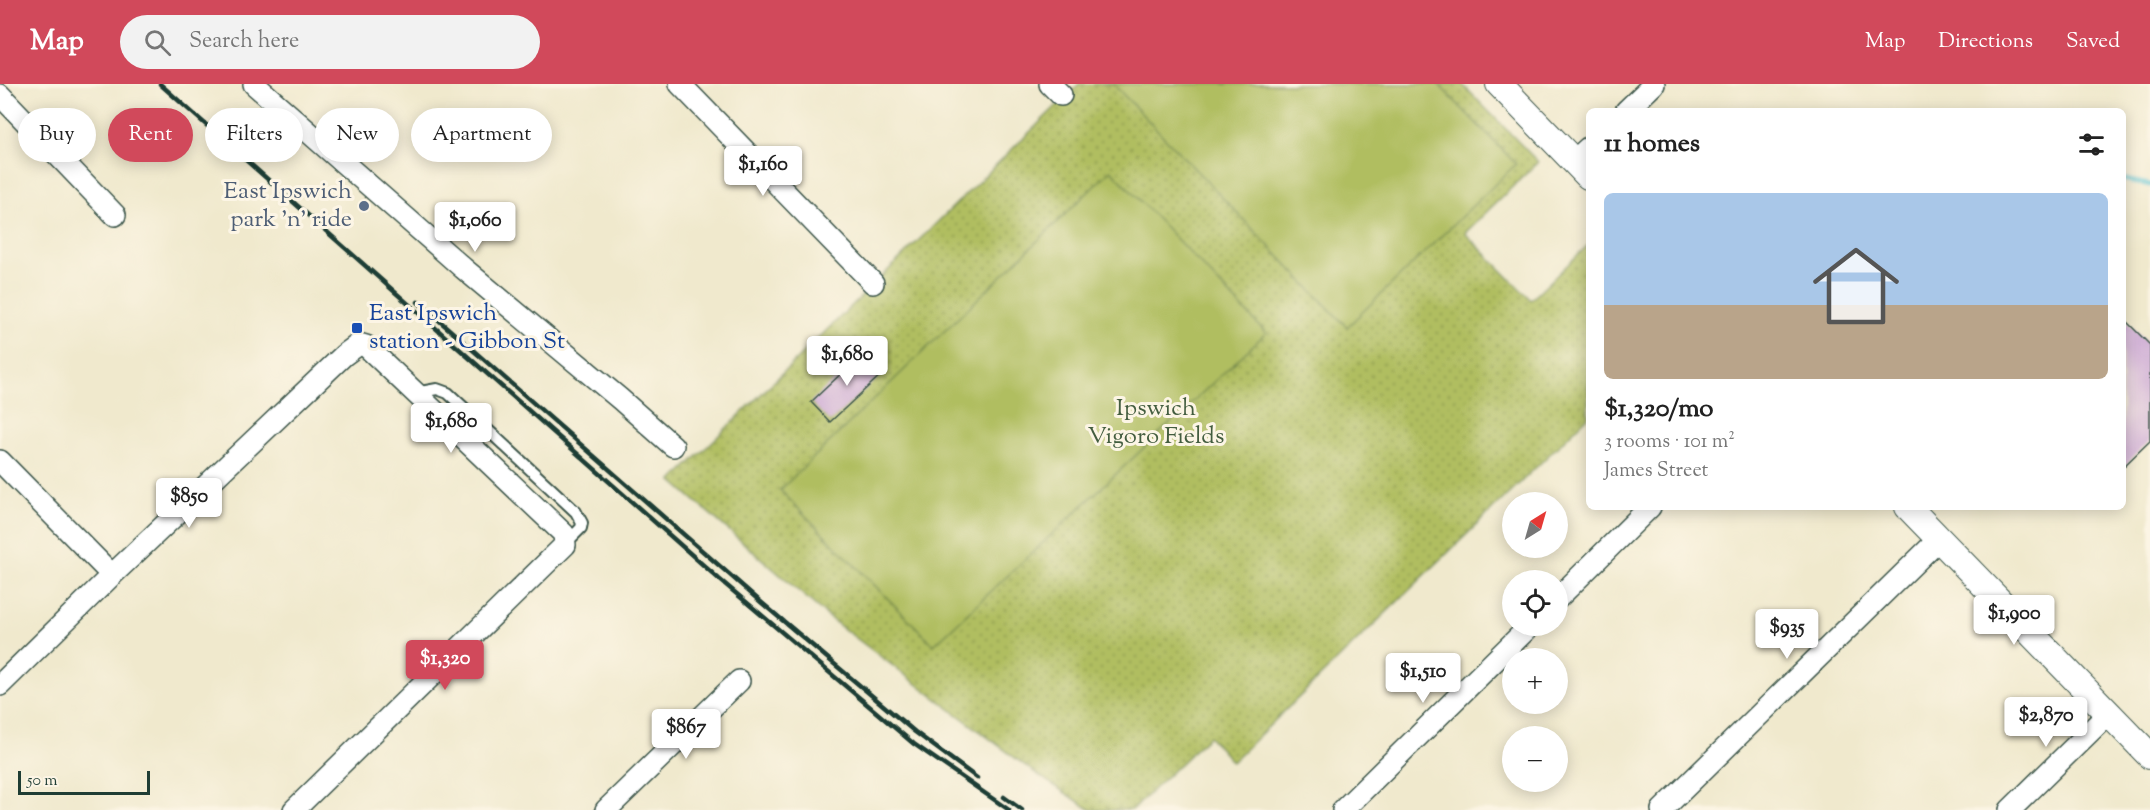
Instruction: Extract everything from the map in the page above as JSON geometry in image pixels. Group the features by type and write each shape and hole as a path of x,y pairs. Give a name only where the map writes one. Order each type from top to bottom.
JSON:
{"street":[{"path":"254,84 463,268 673,446"},
{"path":"680,84 873,283"},
{"path":"1499,84 1584,162"},
{"path":"1629,108 1654,84"},
{"path":"0,95 115,215"},
{"path":"0,685 112,575 344,355 359,344 366,346 564,534 565,545 294,810"},
{"path":"0,461 112,575"},
{"path":"1568,588 1647,510"},
{"path":"1911,510 2150,756"},
{"path":"1662,810 1939,539"},
{"path":"1343,810 1520,636"},
{"path":"606,810 739,681"},
{"path":"2010,810 2109,713"}],"green space":[{"name":"Ipswich Vigoro Fields","path":"1079,84 1462,84 1538,162 1465,233 1531,300 1586,247 1586,419 1511,492 1502,492 1502,500 1232,762 1209,736 1132,810 1091,810 1035,773 832,620 672,481"},
{"path":"1113,84 1438,84 1516,164 1347,327"},
{"path":"1111,170 1266,333 934,645 780,490"}],"building":[{"path":"2126,321 2150,345 2150,441 2126,464"},
{"path":"864,352 883,373 830,422 811,402"}],"waterway":[{"path":"2126,180 2150,185"}],"railway":[{"path":"160,84 719,579 914,744 1009,810"},
{"path":"418,302 762,603 915,732 977,778"},
{"path":"1004,797 1022,810"}],"place":[{"name":"East Ipswich park 'n' ride","path":"364,206"},
{"name":"East Ipswich station - Gibbon St","path":"357,328"}]}
